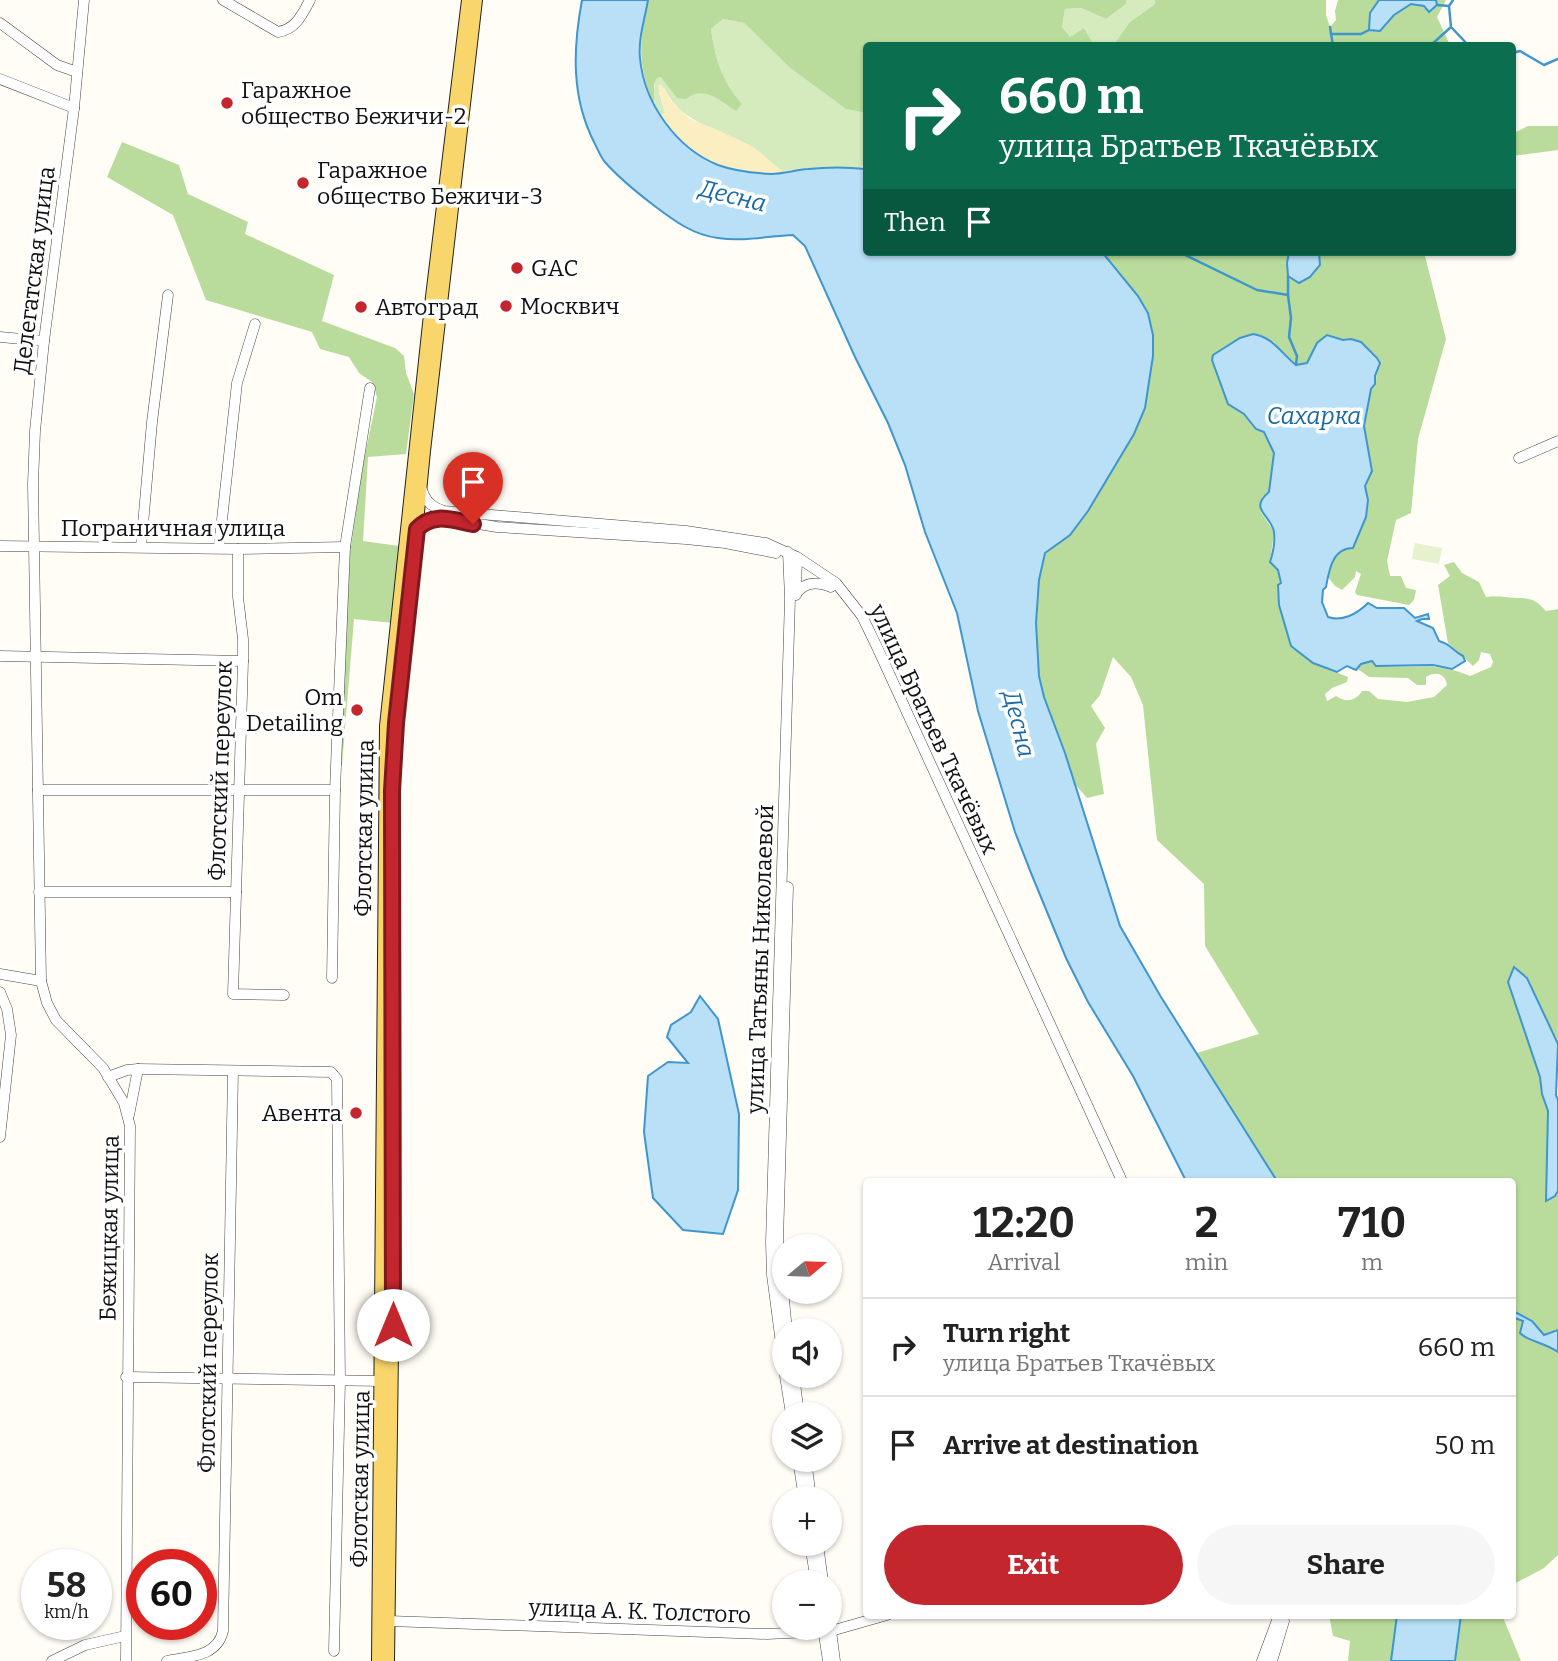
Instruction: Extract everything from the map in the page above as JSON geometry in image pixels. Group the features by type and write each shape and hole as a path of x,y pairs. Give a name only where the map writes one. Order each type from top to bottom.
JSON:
{"main road":[{"name":"Флотская улица","path":"379,1661 386,726 431,305 468,0"},
{"name":"Флотская улица","path":"388,1661 394,1049 392,791 396,723 421,486 476,0"}],"street":[{"name":"Делегатская улица","path":"34,546 35,431 74,108 84,0"},
{"path":"223,0 278,32 287,31 295,25 310,0"},
{"path":"0,23 57,65 77,72"},
{"path":"0,79 74,108"},
{"path":"141,547 152,422 169,295"},
{"path":"219,547 236,383 255,324"},
{"path":"0,337 44,341"},
{"name":"Флотская улица","path":"332,978 335,790 345,547 370,388"},
{"path":"1519,458 1558,442"},
{"name":"улица Братьев Ткачёвых","path":"421,486 425,499 433,507 444,511 725,536 766,543 836,583 862,616 1121,1178"},
{"name":"улица Братьев Ткачёвых","path":"417,529 432,518 443,518 497,527 699,540 764,550 790,557 842,597 858,619 872,648 1114,1178"},
{"name":"Пограничная улица","path":"0,546 238,549 345,547"},
{"name":"Бежицкая улица","path":"34,546 41,981 48,1007 56,1020 103,1068 124,1103 131,1137 126,1661"},
{"name":"Флотский переулок","path":"238,549 238,597 243,660 233,994 284,995"},
{"path":"790,557 787,571 793,594 813,583 831,587"},
{"name":"улица Татьяны Николаевой","path":"786,1318 778,1241 793,594 790,557"},
{"name":"улица Татьяны Николаевой","path":"778,1318 771,1242 793,594"},
{"path":"0,656 243,660"},
{"path":"38,790 335,790"},
{"path":"39,892 236,892"},
{"path":"0,974 41,981"},
{"path":"0,992 8,1009 10,1034 0,1137"},
{"path":"129,1119 138,1069"},
{"path":"108,1077 138,1069 233,1072"},
{"name":"Флотская улица","path":"233,1072 331,1072 337,1079 340,1381 334,1651"},
{"name":"Флотский переулок","path":"167,1661 211,1651 218,1646 223,1631 233,1072"},
{"path":"127,1377 382,1381"},
{"name":"улица А. К. Толстого","path":"842,1625 869,1619"},
{"path":"1262,1661 1278,1619"},
{"path":"1272,1661 1284,1619"},
{"name":"улица А. К. Толстого","path":"389,1621 728,1633 772,1631"},
{"path":"52,1661 85,1645 125,1636"},
{"path":"827,1640 828,1661"},
{"path":"830,1640 835,1661"}],"green space":[{"path":"648,0 1126,0 1126,4 1106,19 1081,8 1065,9 1062,27 1070,37 1084,28 1092,42 863,42 863,112 846,109 790,68 744,23 723,19 711,29 715,50 724,78 742,104 736,111 705,94 699,93 686,99 677,98 661,77 657,78 654,85 654,106 642,65 643,30"},
{"path":"1126,0 1155,0 1155,4 1130,22 1116,42 1092,42 1084,28 1070,37 1062,27 1065,9 1081,8 1106,19 1126,4"},
{"path":"1155,0 1326,0 1326,15 1330,27 1336,20 1338,0 1379,0 1370,13 1369,30 1380,31 1394,15 1411,4 1437,5 1436,0 1446,0 1437,17 1449,42 1116,42 1130,22 1155,4"},
{"path":"723,19 744,23 790,68 846,109 863,112 863,166 860,168 782,171 752,147 691,118 672,101 664,88 659,92 665,113 660,116 653,93 657,78 661,77 694,93 705,92 741,104 720,69 711,29"},
{"path":"1528,126 1558,126 1558,150 1516,155 1516,132"},
{"path":"122,142 179,165 188,194 248,222 245,234 334,275 322,321 395,348 404,356 406,373 414,394 406,454 368,457 363,541 399,546 393,623 354,619 342,765 339,764 350,553 362,469 377,397 372,382 359,373 349,357 320,349 312,332 206,300 173,215 107,177"},
{"path":"1105,256 1288,256 1287,263 1320,265 1319,256 1425,256 1446,339 1418,439 1411,513 1396,520 1387,561 1390,576 1401,576 1406,588 1416,590 1414,600 1409,605 1357,595 1355,592 1361,574 1356,571 1355,577 1342,590 1328,577 1333,561 1339,554 1353,548 1366,517 1365,486 1372,470 1364,426 1371,389 1376,382 1377,358 1361,342 1327,335 1317,343 1307,363 1296,365 1283,355 1274,342 1240,338 1213,355 1228,404 1244,414 1256,429 1264,431 1275,453 1269,492 1262,497 1261,512 1274,532 1270,562 1278,570 1292,646 1313,663 1348,677 1347,682 1325,694 1327,701 1336,696 1350,700 1362,691 1369,691 1378,699 1407,702 1434,697 1447,685 1444,678 1437,674 1426,677 1426,685 1417,685 1408,678 1369,677 1358,669 1361,664 1372,661 1377,666 1434,667 1470,676 1491,667 1493,662 1490,654 1481,652 1479,660 1473,666 1448,643 1438,585 1450,576 1444,565 1454,562 1462,573 1479,582 1486,597 1526,598 1533,600 1546,611 1558,609 1558,1044 1547,1025 1540,1077 1548,1111 1546,1200 1555,1196 1558,1191 1558,1330 1544,1335 1532,1321 1516,1313 1516,1178 1275,1178 1197,1053 1259,1034 1205,946 1204,884 1157,840 1143,705 1131,677 1113,657 1100,695 1091,706 1105,728 1096,744 1104,794 1087,798 1074,783 1044,697 1037,662 1039,580 1045,553 1070,535 1088,511 1134,434 1145,408 1153,355 1153,335 1148,313 1138,296"},
{"path":"1415,543 1442,548 1439,564 1412,559"},
{"path":"1516,1317 1524,1321 1525,1338 1535,1339 1558,1352 1558,1555 1544,1568 1516,1583"},
{"path":"1330,1619 1396,1619 1391,1661 1348,1661 1350,1641 1333,1636"},
{"path":"1460,1619 1504,1619 1521,1661 1455,1661"}],"sand":[{"path":"661,84 671,101 690,119 754,148 782,171 789,172 733,169 701,155 660,116 665,113 658,86"}],"water":[{"name":"Десна","path":"582,0 648,0 640,51 643,75 655,107 676,136 703,157 730,169 776,174 822,168 863,169 863,256 1105,256 1138,296 1148,313 1153,335 1153,356 1145,408 1134,434 1088,511 1070,535 1045,553 1039,580 1036,623 1039,676 1120,926 1161,997 1275,1178 1184,1178 1133,1076 1088,1002 1066,958 1015,832 978,711 957,613 925,532 905,465 805,246 793,235 737,239 700,234 667,215 615,173 597,149 581,108 576,72"},
{"path":"1379,0 1436,0 1437,5 1429,12 1424,6 1411,4 1394,15 1380,31 1369,30 1370,13"},
{"path":"1288,256 1319,256 1320,265 1310,277 1299,283 1288,276"},
{"name":"Сахарка","path":"1253,334 1271,342 1296,365 1307,363 1317,343 1327,335 1361,342 1380,363 1375,384 1371,389 1364,426 1372,471 1365,486 1368,500 1366,517 1353,548 1340,552 1330,568 1322,602 1328,617 1349,616 1368,603 1377,608 1404,608 1415,618 1428,614 1429,619 1417,621 1433,628 1439,641 1463,656 1465,661 1452,669 1433,665 1376,666 1372,661 1361,664 1356,670 1347,666 1337,672 1313,663 1291,646 1279,605 1278,585 1281,583 1278,570 1270,562 1274,532 1262,512 1260,503 1269,492 1274,453 1264,432 1256,429 1244,414 1228,404 1212,360 1213,355 1240,338"},
{"path":"1514,967 1527,978 1558,1044 1558,1191 1546,1201 1548,1111 1540,1077 1508,982"},
{"path":"700,996 718,1019 739,1114 738,1190 723,1234 683,1230 653,1198 644,1132 648,1076 668,1062 688,1063 667,1037 671,1025 691,1012"},
{"path":"1516,1313 1532,1321 1544,1335 1558,1330 1558,1352 1520,1333 1523,1321 1516,1318"},
{"path":"1396,1619 1460,1619 1455,1661 1391,1661"}],"waterway":[{"path":"1434,42 1451,27 1449,6 1453,0"},
{"path":"1437,5 1449,6"},
{"path":"1330,27 1332,42"},
{"path":"1452,28 1465,42"},
{"path":"1331,34 1361,34 1369,30"},
{"path":"1516,52 1520,51 1544,65 1558,59"},
{"path":"1187,256 1257,290 1288,295"},
{"path":"1288,276 1291,318 1289,337 1297,356 1296,365"}],"place":[{"name":"Гаражное общество Бежичи-2","path":"227,103"},
{"name":"Гаражное общество Бежичи-3","path":"303,183"},
{"name":"GAC","path":"517,268"},
{"name":"Москвич","path":"506,306"},
{"name":"Автоград","path":"361,307"},
{"name":"Om Detailing","path":"357,710"},
{"name":"Авента","path":"356,1113"}],"route":[{"path":"393,1325 392,791 396,723 417,529 432,518 473,524"}]}
